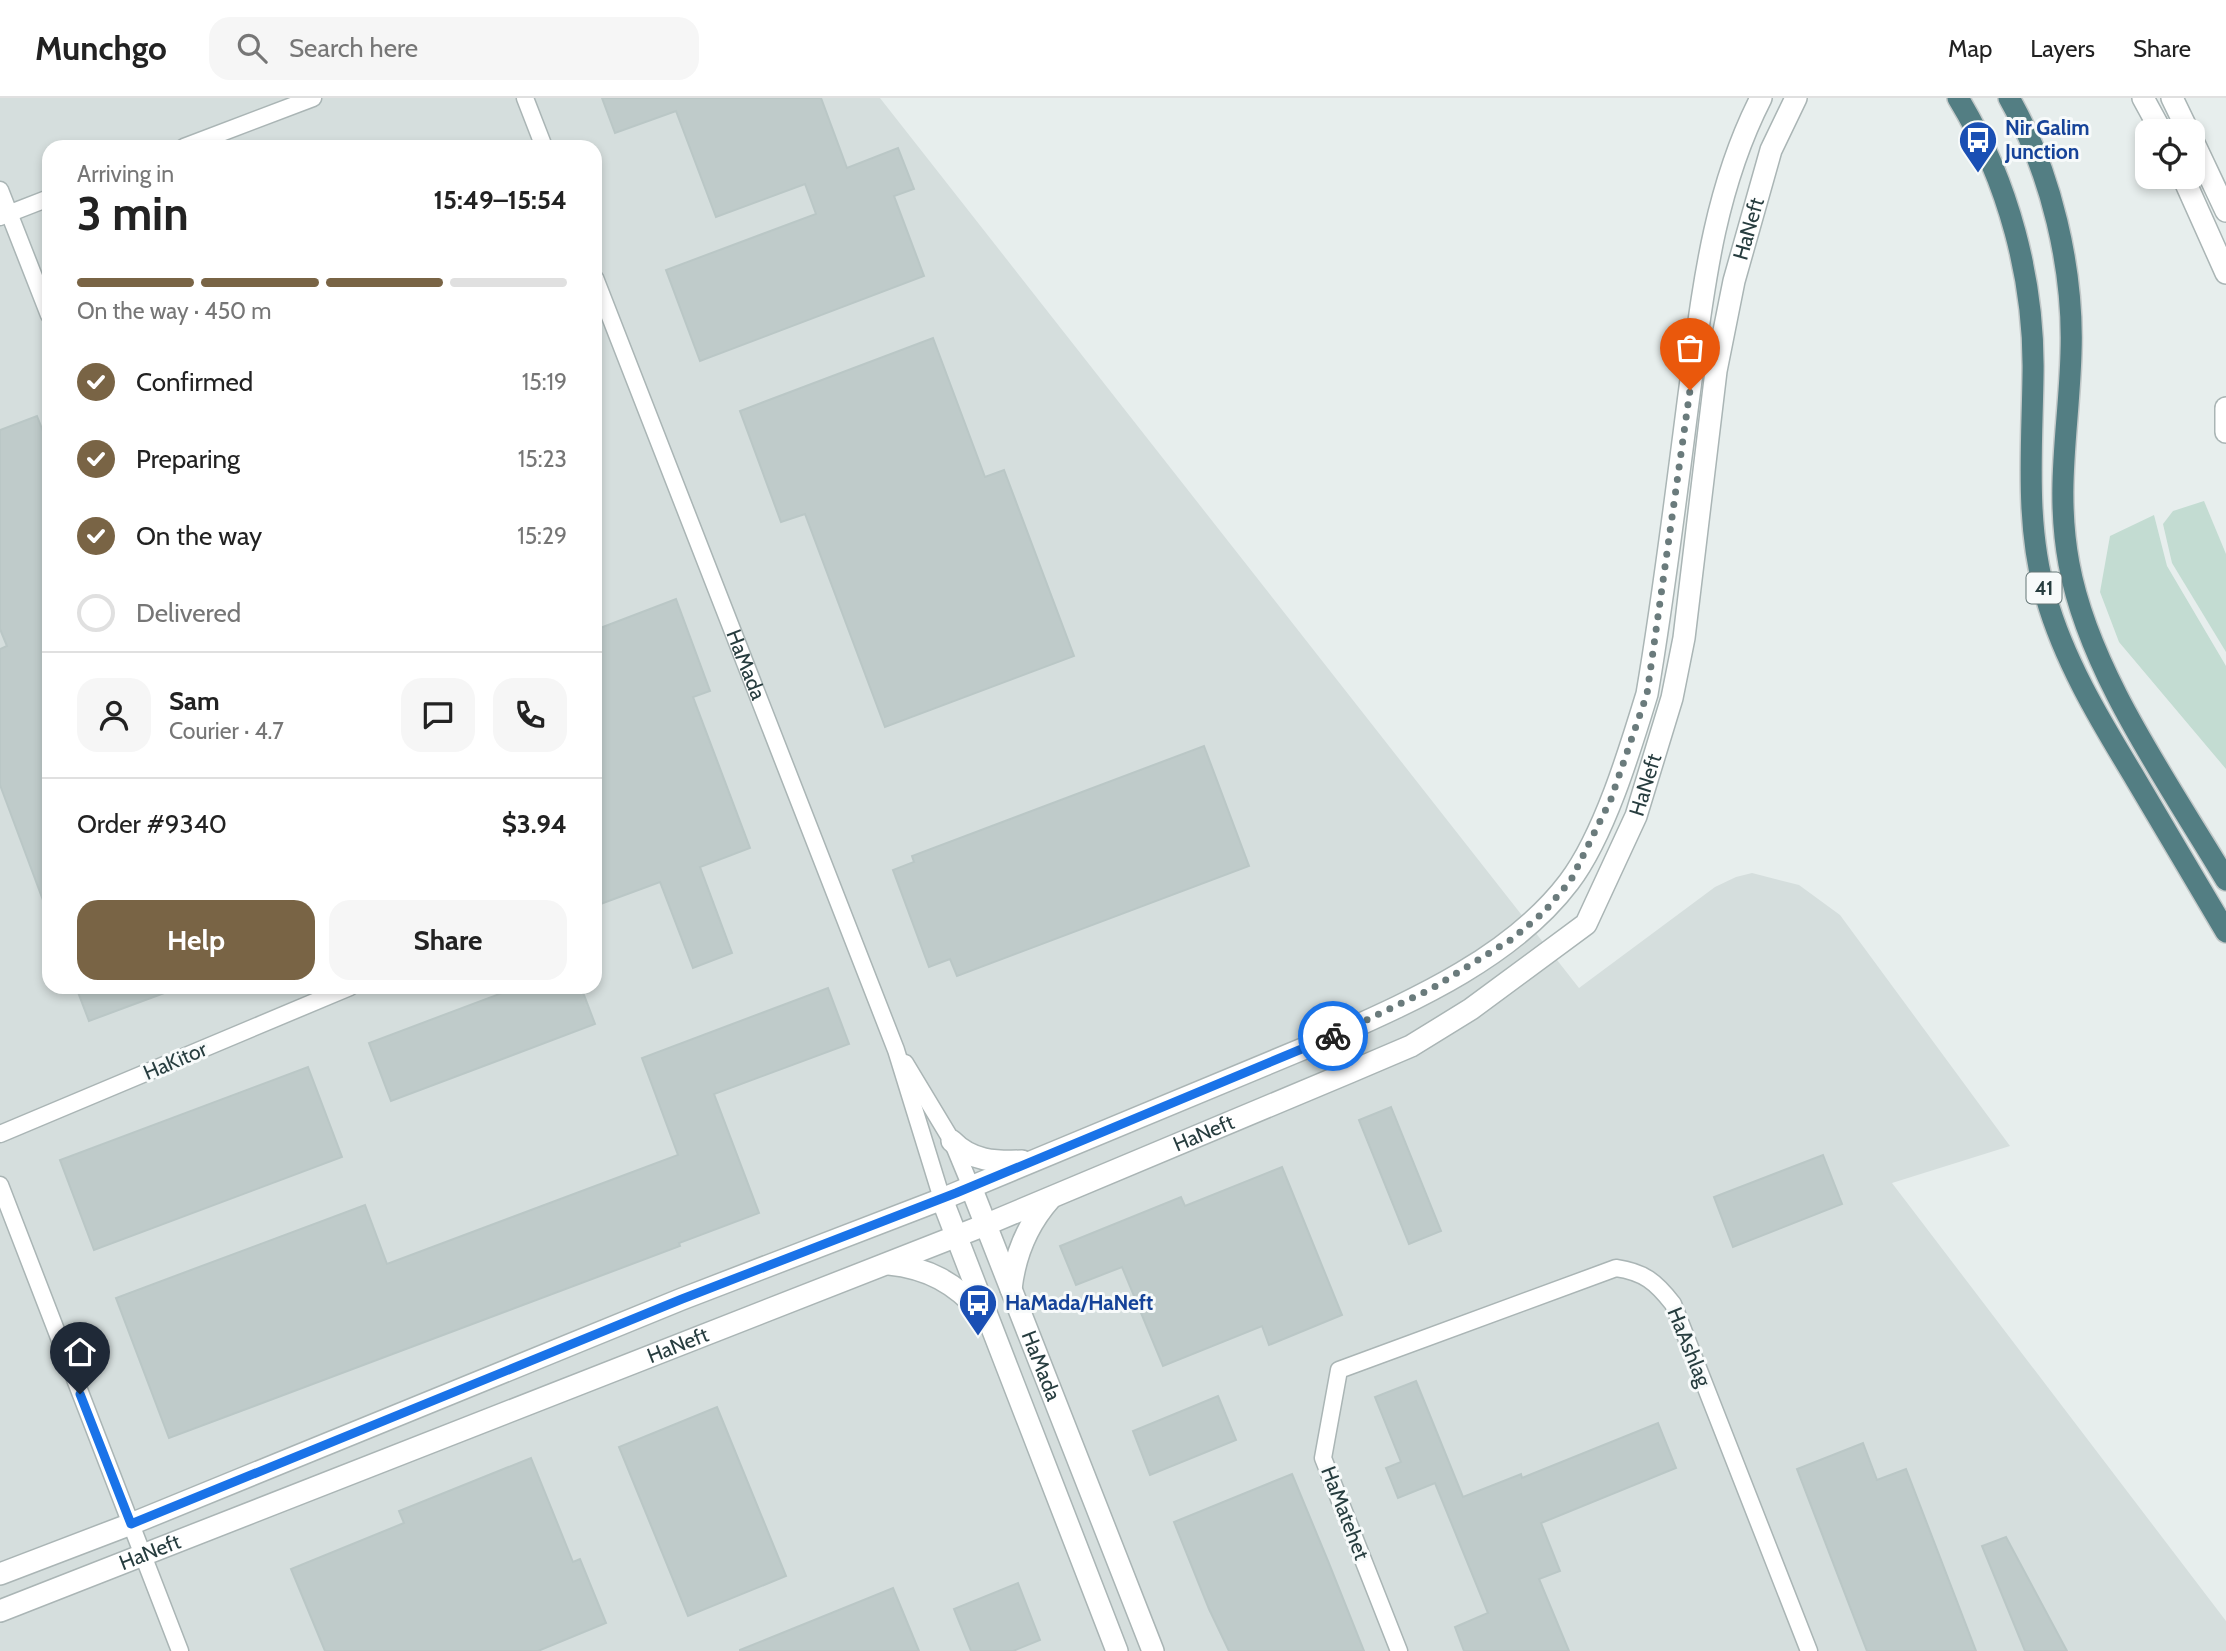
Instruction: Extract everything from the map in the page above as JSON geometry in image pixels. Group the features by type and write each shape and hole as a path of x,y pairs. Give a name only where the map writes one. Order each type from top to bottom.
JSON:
{"highway":[{"name":"41","path":"1958,98 1971,119 2006,200 2027,290 2034,374 2031,496 2045,596 2060,638 2092,706 2226,932"},
{"name":"41","path":"2009,98 2037,163 2059,235 2067,293 2071,352 2060,476 2069,567 2088,629 2113,688 2226,880"},
{"path":"2026,98 2037,163"}],"street":[{"path":"202,140 313,98"},
{"path":"524,98 541,140"},
{"name":"HaNeft","path":"0,1574 131,1524 682,1299 1034,1161 1392,1010 1451,978 1512,939 1544,912 1571,880 1611,799 1647,694 1707,264 1722,191 1742,135 1761,98"},
{"name":"HaNeft","path":"0,1611 956,1236 1410,1046 1471,1009 1586,924 1636,816 1672,698 1684,638 1716,371 1734,281 1770,150 1796,98"},
{"path":"2143,98 2154,119"},
{"path":"2172,98 2182,119"},
{"path":"2205,166 2226,211"},
{"path":"2188,189 2226,273"},
{"path":"0,190 5,215 42,299"},
{"path":"5,215 42,201"},
{"name":"HaMada","path":"602,296 896,1050 942,1199 1117,1651"},
{"path":"2226,408 2226,432"},
{"name":"HaKitor","path":"0,1134 314,994"},
{"name":"HaMada","path":"896,1050 952,1141 1153,1651"},
{"path":"952,1141 960,1150 985,1160 1034,1161"},
{"path":"0,1185 180,1651"},
{"path":"1011,1291 1022,1242 1033,1220 1052,1197"},
{"path":"883,1264 921,1269 937,1276 967,1297 987,1319"},
{"name":"HaAshlag","path":"1339,1370 1616,1268 1636,1271 1656,1281 1673,1304 1809,1651"},
{"name":"HaMatehet","path":"1339,1370 1323,1458 1399,1651"}],"shaded area":[{"path":"0,98 880,98 1579,988 1715,887 1736,877 1752,873 1799,885 1840,915 2010,1146 1892,1183 2226,1621 2226,1651 0,1651"}],"green space":[{"path":"2204,501 2226,554 2226,652 2172,563 2163,524 2173,511"},
{"path":"2154,515 2167,566 2226,666 2226,769 2119,642 2100,592 2110,536"}],"building":[{"path":"602,98 821,98 847,168 898,148 914,189 894,196 924,276 700,361 666,270 816,214 805,184 716,217 676,111 615,133"},
{"path":"933,338 985,477 1004,470 1074,656 885,727 805,514 781,522 740,411"},
{"path":"37,416 42,429 42,898 0,785 0,649 7,646 0,629 0,430"},
{"path":"676,599 710,691 693,697 750,848 700,867 732,953 693,968 660,882 602,903 602,627"},
{"path":"1204,746 1249,866 957,976 950,959 929,967 893,870 914,862 912,856"},
{"path":"828,988 849,1044 714,1094 759,1213 679,1243 680,1246 169,1438 116,1298 365,1205 387,1264 678,1155 642,1058"},
{"path":"79,994 162,994 89,1021"},
{"path":"499,994 584,994 595,1024 391,1101 369,1043"},
{"path":"308,1067 342,1157 94,1250 60,1160"},
{"path":"1391,1107 1441,1231 1409,1244 1359,1120"},
{"path":"1823,1155 1842,1204 1733,1247 1714,1197"},
{"path":"1282,1167 1342,1315 1269,1345 1262,1326 1163,1366 1122,1267 1076,1285 1060,1246 1181,1197 1185,1206"},
{"path":"1416,1381 1463,1497 1521,1474 1522,1478 1658,1423 1676,1468 1541,1523 1560,1571 1539,1579 1569,1651 1464,1651 1455,1627 1488,1613 1435,1483 1398,1498 1386,1468 1401,1462 1375,1397"},
{"path":"1218,1396 1236,1440 1150,1475 1133,1431"},
{"path":"717,1407 786,1576 688,1616 619,1447"},
{"path":"1863,1443 1877,1480 1906,1469 1976,1651 1867,1651 1797,1469"},
{"path":"531,1458 573,1562 580,1559 606,1623 538,1651 325,1651 291,1569 404,1523 399,1511"},
{"path":"1292,1474 1364,1651 1229,1651 1209,1609 1174,1522"},
{"path":"2006,1537 2067,1651 2025,1651 1982,1546"},
{"path":"1018,1583 1040,1640 1013,1651 971,1651 954,1609"},
{"path":"893,1588 919,1651 740,1651 740,1650"}],"way so far":[{"path":"1333,1036 1431,989 1512,939 1544,912 1571,880 1611,799 1647,694 1690,390"}],"place":[{"name":"Nir Galim Junction","path":"1978,174"},
{"name":"HaMada/HaNeft","path":"978,1337"}],"route":[{"path":"80,1394 131,1524 682,1299 956,1193 1333,1036"}]}
